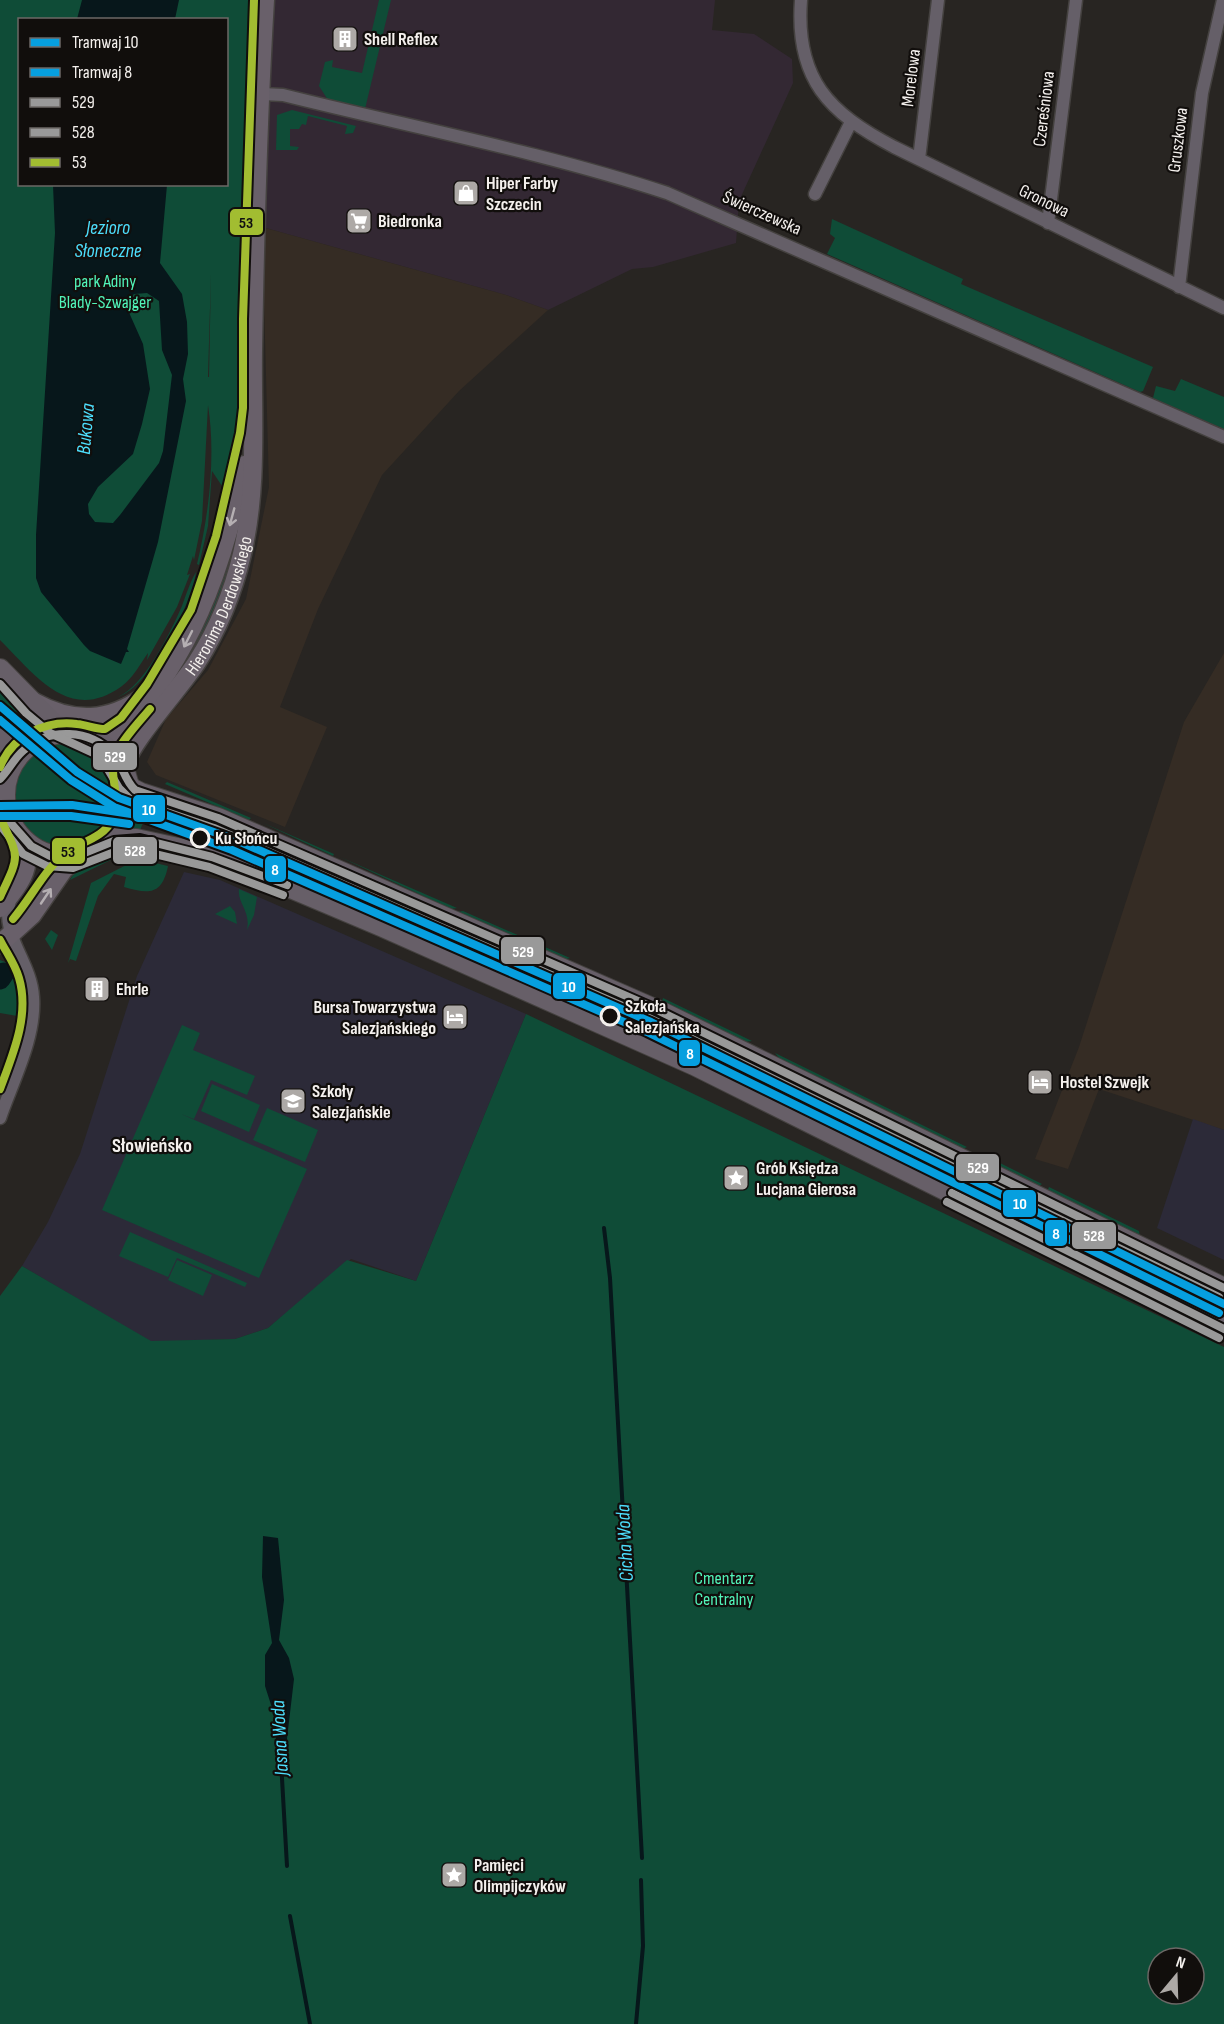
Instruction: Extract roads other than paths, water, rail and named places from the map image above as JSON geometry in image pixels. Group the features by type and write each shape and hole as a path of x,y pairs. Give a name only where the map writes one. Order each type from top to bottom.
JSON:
{"main road":[{"name":"Hieronima Derdowskiego","path":"125,775 130,750 190,673 224,613 246,535 252,481 255,279 265,0"},
{"name":"Hieronima Derdowskiego","path":"85,736 108,740 121,732 162,681 186,643 210,588 234,508 253,419"},
{"path":"0,669 54,724 85,736 110,751 125,775 141,793 218,818 576,974 756,1057 1224,1288"},
{"path":"27,697 59,713 93,719 128,707 162,681"},
{"path":"7,772 22,752 41,738 60,733 85,736"},
{"path":"0,739 10,753 4,794 4,814 23,840 50,855 81,856"},
{"path":"102,846 116,833 126,816 129,800 125,775"},
{"path":"5,940 38,907 64,868 81,856 102,846 120,840 136,839 225,859 562,1005 740,1088 1224,1329"},
{"path":"0,908 12,893 27,864 23,840"}],"street":[{"name":"Gronowa","path":"801,0 801,34 810,70 828,102 851,122 919,159 1224,308"},
{"name":"Morelowa","path":"919,159 938,0"},
{"name":"Czereśniowa","path":"1048,223 1076,0"},
{"name":"Gruszkowa","path":"1179,286 1202,93 1223,0"},
{"name":"Świerczewska","path":"262,93 284,95 450,135 612,176 667,193 1224,437"},
{"path":"816,194 851,122"},
{"path":"0,1118 30,1033 34,1009 28,970 5,940 6,915 12,893"},
{"path":"562,1005 576,974"},
{"path":"740,1088 756,1057"}],"water":[{"path":"82,0 179,0 175,18 77,18"},
{"name":"Jezioro Słoneczne","path":"53,186 167,186 160,263 182,294 187,322 188,354 183,379 186,401 158,542 127,649 129,652 126,652 121,664 90,651 41,592 36,578 36,535 55,233","holes":["147,293 159,301 162,350 172,375 163,451 159,463 113,523 95,522 89,514 88,504 98,487 133,454 150,389 143,344 127,308 128,300 134,294"]},
{"path":"263,1536 278,1538 284,1600 279,1640 289,1658 294,1679 284,1764 279,1766 273,1711 265,1686 265,1655 272,1643 262,1577"}],"waterway":[{"name":"Bukowa","path":"0,979 4,973"},
{"name":"Cicha Woda","path":"604,1228 610,1278 642,1858"},
{"name":"Jasna Woda","path":"281,1761 287,1866"},
{"name":"Cicha Woda","path":"636,2024 643,1946 641,1880"},
{"name":"Jasna Woda","path":"290,1916 310,2024"}],"tram line":[{"name":"10","path":"0,706 77,772 119,798 236,840 651,1022 1224,1304"},
{"name":"8","path":"0,720 71,780 114,807 232,850 647,1032 1219,1313"},
{"name":"10","path":"0,806 72,805 131,814"},
{"name":"8","path":"0,816 71,816 129,824"}],"place":[{"name":"Shell Reflex","path":"345,39"},
{"name":"Hiper Farby Szczecin","path":"466,193"},
{"name":"Biedronka","path":"359,221"},
{"name":"Ku Słońcu","path":"200,838"},
{"name":"Ehrle","path":"97,989"},
{"name":"Szkoła Salezjańska","path":"610,1016"},
{"name":"Bursa Towarzystwa Salezjańskiego","path":"455,1017"},
{"name":"Hostel Szwejk","path":"1040,1082"},
{"name":"Szkoły Salezjańskie","path":"293,1101"},
{"name":"Grób Księdza Lucjana Gierosa","path":"736,1178"},
{"name":"Pamięci Olimpijczyków","path":"454,1875"}],"district":[{"name":"Słowieńsko","path":"152,1146"}],"park label":[{"name":"park Adiny Blady-Szwajger","path":"105,291"},
{"name":"Cmentarz Centralny","path":"724,1588"}]}
